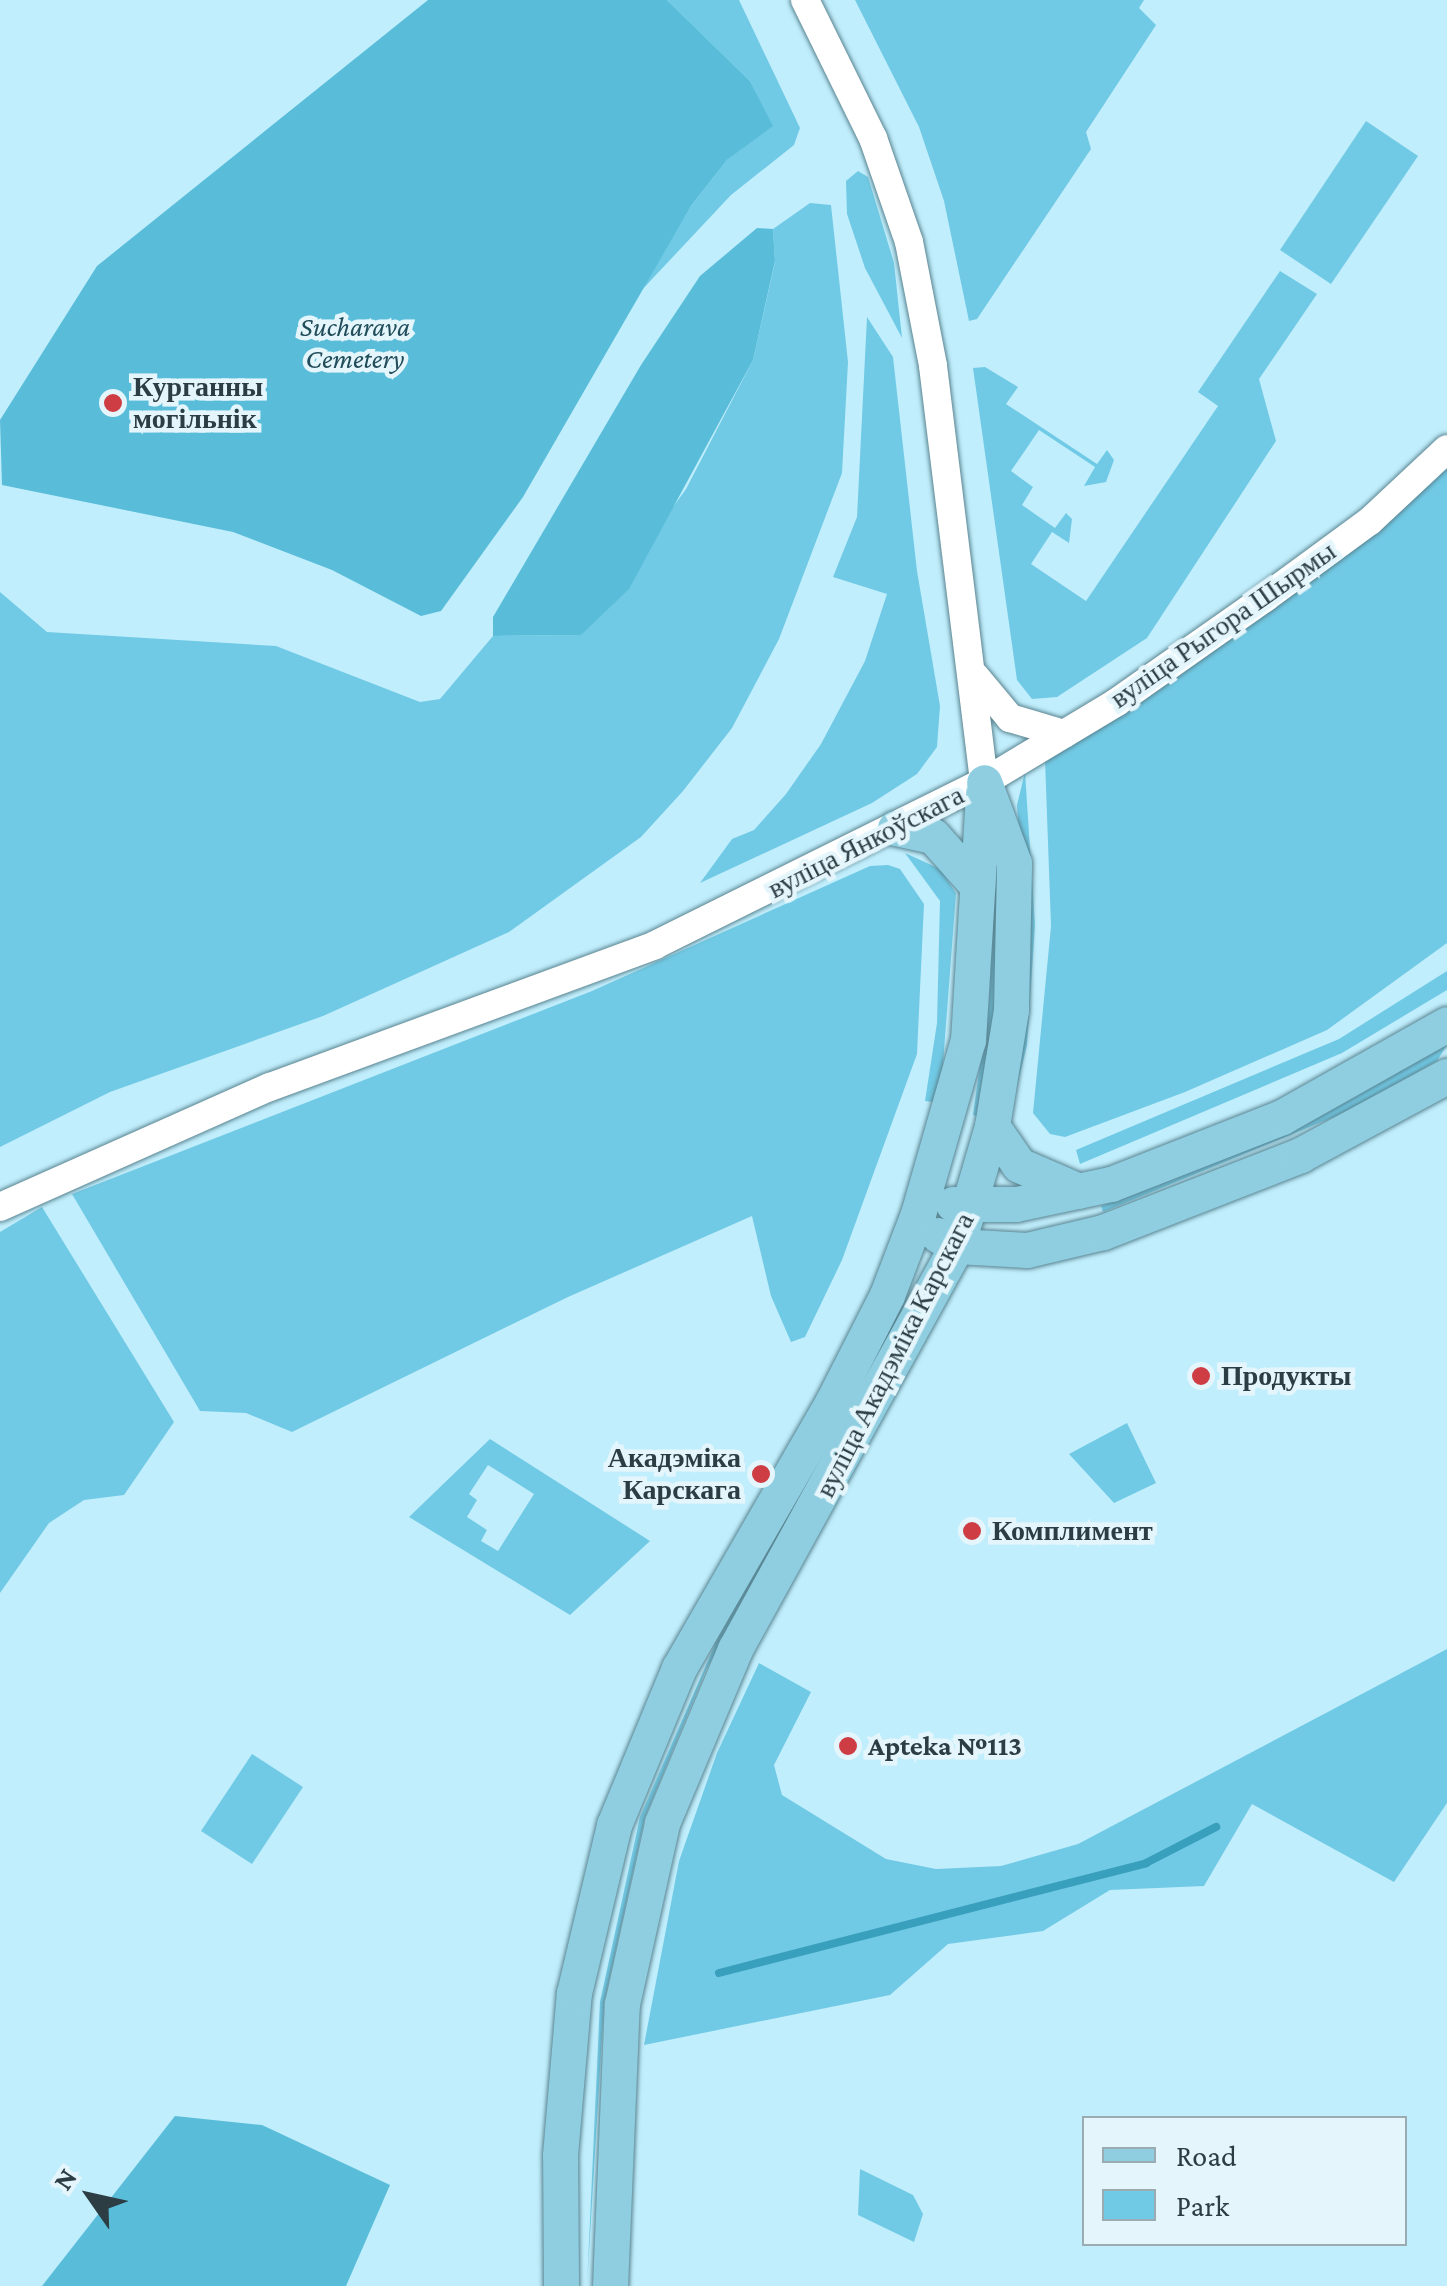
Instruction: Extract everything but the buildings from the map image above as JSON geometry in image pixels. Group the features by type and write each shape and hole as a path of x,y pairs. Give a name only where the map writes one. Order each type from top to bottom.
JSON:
{"main road":[{"name":"вуліца Акадэміка Карскага","path":"562,2286 560,2155 574,1992 614,1825 679,1668 840,1388 888,1295 918,1214 968,1040 984,782"},
{"name":"вуліца Акадэміка Карскага","path":"610,2286 622,2004 635,1923 667,1809 736,1650 956,1246 992,1126 1011,1010 1014,863 984,782"},
{"path":"895,828 933,836 975,883"},
{"path":"918,1214 972,1202 1016,1204 1088,1192 1282,1117 1447,1024"},
{"path":"918,1214 956,1246 1027,1250 1103,1232 1300,1155 1447,1076"},
{"path":"992,1126 1006,1153 1029,1172 1088,1192"}],"street":[{"name":"вуліца Янкоўскага","path":"0,1207 270,1088 655,945 984,782 933,366 909,242 873,138 806,0"},
{"name":"вуліца Рыгора Шырмы","path":"984,782 1064,734 1340,543 1447,449"},
{"path":"972,670 1010,718 1064,734"}],"green space":[{"name":"Sucharava Cemetery","path":"428,0 667,0 750,81 773,126 727,160 691,206 523,497 441,611 421,616 332,570 233,532 2,485 0,420 97,266"},
{"path":"667,0 739,0 800,128 794,145 731,195 639,293 691,206 727,160 772,126 750,81"},
{"path":"855,0 1144,0 1139,8 1156,25 1086,132 1091,149 977,319 969,321 944,201 919,127"},
{"path":"1366,121 1418,156 1331,284 1280,250"},
{"path":"858,171 868,177 894,263 902,338 865,268 847,214 846,181"},
{"path":"810,203 831,205 848,362 842,473 779,639 732,728 683,791 641,837 509,932 323,1016 110,1092 0,1147 0,592 47,632 276,646 420,702 440,699 493,636 581,635 686,489 753,360 775,262 773,229"},
{"path":"757,228 773,229 775,261 753,360 629,589 581,635 493,636 493,617 641,365 700,276"},
{"path":"1280,271 1317,294 1259,379 1276,441 1147,638 1057,697 1032,699 1017,680 973,368 985,367 1018,387 1006,404 1097,464 1107,450 1114,460 1106,482 1084,486 1095,467 1039,430 1011,471 1033,487 1022,505 1055,528 1066,513 1072,519 1069,543 1052,532 1031,564 1086,601 1218,406 1198,392"},
{"path":"867,317 893,357 917,571 940,706 937,747 917,774 872,803 700,883 732,839 754,830 786,794 821,744 865,661 887,594 833,577 857,517"},
{"path":"1447,466 1447,943 1327,1030 1185,1092 1065,1137 1050,1134 1033,1113 1051,926 1045,760"},
{"path":"1025,772 1035,925 1027,1045 1009,1119 1022,873 1017,805"},
{"path":"995,837 995,1003 978,1116 973,1115 989,1001"},
{"path":"905,853 940,869 956,893 940,1103 925,1101 937,1023 940,901"},
{"path":"870,866 900,869 924,904 917,1054 842,1260 805,1337 791,1342 771,1296 752,1216 568,1297 292,1432 246,1413 200,1411 72,1194 592,991"},
{"path":"1447,971 1447,990 1342,1053 1080,1164 1076,1150 1339,1039"},
{"path":"1447,1045 1437,1061 1346,1112 1103,1212 1101,1206 1288,1133"},
{"path":"42,1207 174,1422 124,1495 84,1500 49,1523 0,1593 0,1232"},
{"path":"899,1315 903,1317 706,1670 645,1817 604,2003 587,2286 600,2002 640,1817 717,1640"},
{"path":"1127,1423 1156,1483 1114,1503 1069,1454"},
{"path":"490,1439 650,1541 570,1615 409,1517","holes":["488,1465 534,1494 498,1551 481,1541 487,1530 467,1517 477,1500 469,1494"]},
{"path":"1447,1649 1447,1803 1394,1882 1252,1804 1204,1886 1110,1890 1043,1931 948,1944 890,1995 644,2045 679,1861 717,1753 759,1663 811,1692 774,1765 782,1795 886,1859 936,1869 1001,1866 1078,1844"},
{"path":"252,1754 303,1787 252,1864 201,1831"},
{"path":"175,2116 262,2125 390,2185 346,2286 42,2286"},
{"path":"860,2169 913,2195 923,2214 914,2242 858,2215"}],"waterway":[{"path":"719,1973 1146,1863 1216,1827"}],"place":[{"name":"Курганны могільнік","path":"113,403"},
{"name":"Продукты","path":"1201,1376"},
{"name":"Акадэміка Карскага","path":"761,1474"},
{"name":"Комплимент","path":"972,1531"},
{"name":"Apteka №113","path":"848,1746"}]}
